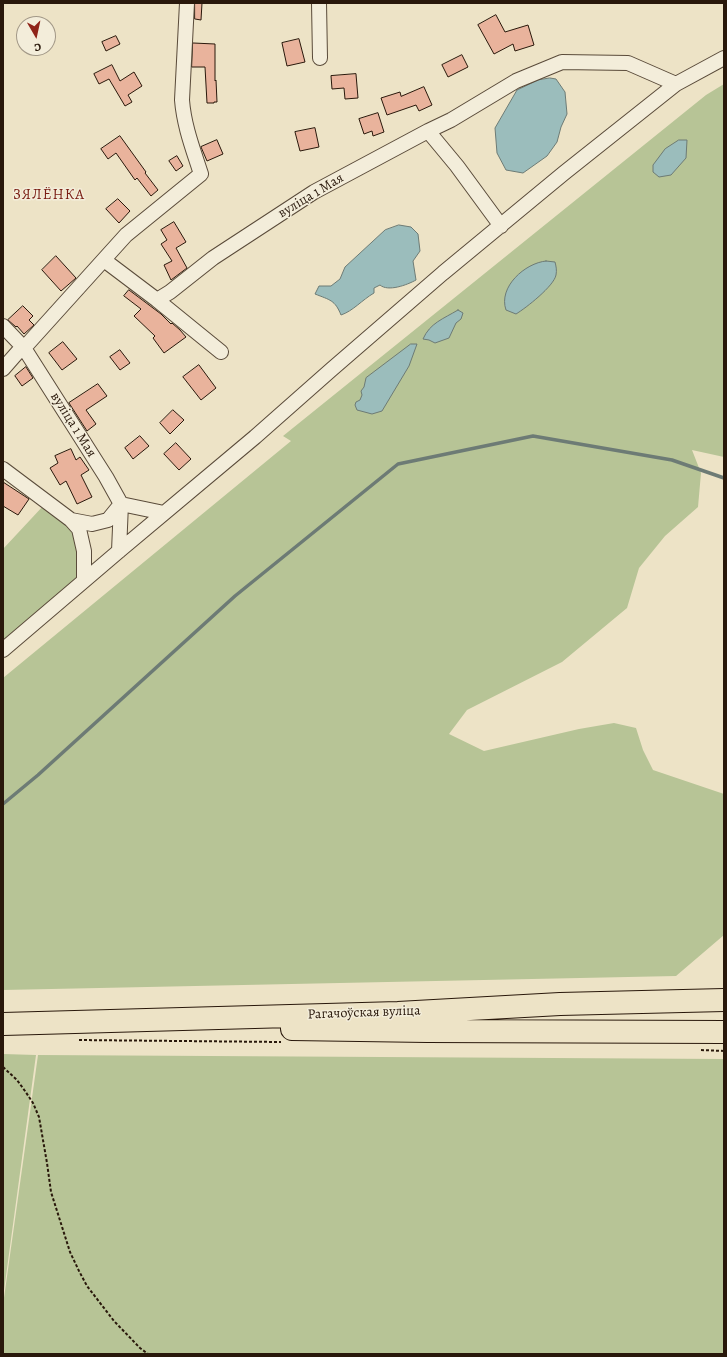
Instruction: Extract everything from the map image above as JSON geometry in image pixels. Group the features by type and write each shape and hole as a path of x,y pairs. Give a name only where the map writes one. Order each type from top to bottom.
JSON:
{"main road":[{"name":"Рагачоўская вуліца","path":"3,1025 398,1013 560,1004 724,1000"},
{"name":"Рагачоўская вуліца","path":"3,1025 427,1031 724,1032"}],"street":[{"path":"3,369 16,353 24,348 126,235 201,174 188,137 182,100 187,3"},
{"path":"319,3 320,58"},
{"path":"3,650 255,437 443,273 564,173 676,84 724,58"},
{"name":"вуліца 1 Мая","path":"157,300 170,292 213,258 314,192 451,120 516,81 562,62 628,63 676,84"},
{"path":"428,131 457,166 501,226"},
{"path":"104,260 157,300 221,352"},
{"name":"вуліца 1 Мая","path":"3,326 24,348 106,477 120,504 119,551"},
{"path":"3,468 71,520 79,529 84,551 84,580"},
{"path":"71,520 92,524 108,520 120,504 164,513"}],"path":[{"path":"3,1068 17,1080 33,1103 39,1117 51,1192 70,1252 79,1271 87,1286 114,1321 140,1348 148,1354"}],"green space":[{"path":"724,84 724,457 692,450 701,473 698,507 665,536 639,568 627,608 562,662 467,710 449,734 484,751 579,729 614,723 636,728 643,750 653,770 724,794 724,935 676,976 3,990 3,678 291,441 283,436 706,95"},
{"path":"44,505 64,521 73,536 77,557 78,578 3,642 3,549"},
{"path":"3,1054 36,1055 3,1298"},
{"path":"38,1055 724,1059 724,1354 3,1354 3,1305"}],"water":[{"path":"550,78 556,79 565,92 567,114 561,127 557,142 547,156 523,173 506,170 497,153 495,128 517,90 538,80"},
{"path":"679,140 687,140 686,158 671,175 659,177 653,172 653,165 665,149"},
{"path":"399,225 411,227 418,234 420,251 413,261 416,280 403,286 393,288 383,287 380,285 374,288 374,293 350,311 341,315 334,303 315,294 319,286 331,286 340,279 345,267 385,230"},
{"path":"546,261 555,262 556,267 556,275 550,285 533,302 516,314 506,310 506,293 515,278 530,266"},
{"path":"458,310 463,313 461,319 456,323 449,338 435,343 423,339 433,325"},
{"path":"411,344 417,344 409,366 382,411 372,414 357,410 355,405 356,402 360,400 362,395 361,391 364,387 366,378"}],"building":[{"path":"195,3 202,3 201,20 195,19"},
{"path":"496,15 505,32 528,25 534,45 515,51 513,44 494,54 478,25"},
{"path":"116,36 120,44 106,51 102,42"},
{"path":"299,39 305,62 287,66 282,43"},
{"path":"193,43 215,44 215,81 216,80 217,102 207,103 205,67 192,67"},
{"path":"462,55 468,67 448,77 442,65"},
{"path":"112,65 120,81 134,72 142,86 128,95 132,102 125,106 109,79 99,84 94,74"},
{"path":"356,74 358,98 345,99 344,88 332,89 331,76"},
{"path":"424,87 432,105 419,111 416,105 387,115 381,98 400,92 401,96"},
{"path":"378,113 384,132 373,136 372,131 364,134 359,119"},
{"path":"315,128 319,147 300,151 295,132"},
{"path":"120,136 158,190 151,196 137,178 135,180 116,153 108,159 101,149"},
{"path":"217,140 223,154 207,161 201,147"},
{"path":"177,156 183,166 176,171 169,161"},
{"path":"118,199 130,211 119,223 106,209"},
{"path":"174,222 186,242 176,248 187,268 171,280 164,265 172,261 161,244 167,240 161,230"},
{"path":"56,256 76,278 61,291 42,270"},
{"path":"129,290 161,314 171,324 172,323 186,337 164,353 153,338 155,336 134,316 141,309 124,296"},
{"path":"23,306 33,316 29,320 34,325 24,334 17,326 16,327 8,320"},
{"path":"63,342 77,359 62,370 49,353"},
{"path":"120,350 130,363 120,370 110,357"},
{"path":"199,365 216,388 201,400 183,377"},
{"path":"26,367 33,378 22,386 15,376"},
{"path":"98,384 107,396 86,410 96,424 87,431 69,403"},
{"path":"173,410 184,420 170,434 160,423"},
{"path":"140,436 149,446 133,459 125,448"},
{"path":"176,443 191,459 179,470 164,454"},
{"path":"71,449 76,460 80,457 89,470 81,475 92,497 77,504 66,481 60,485 50,468 58,463 55,456"},
{"path":"3,482 29,499 18,515 3,506"}],"waterway":[{"path":"3,804 38,775 235,596 398,464 533,436 672,460 724,478"}],"district":[{"name":"ЗЯЛЁНКА","path":"49,195"}]}
